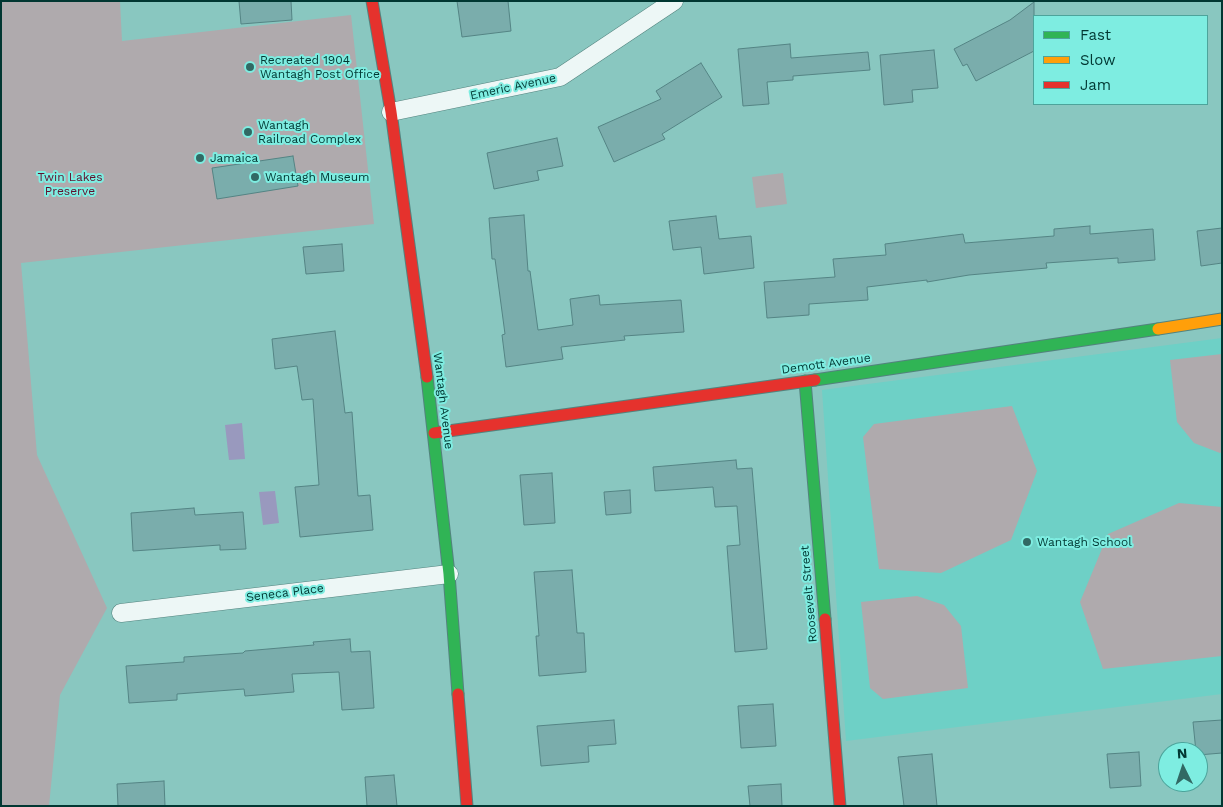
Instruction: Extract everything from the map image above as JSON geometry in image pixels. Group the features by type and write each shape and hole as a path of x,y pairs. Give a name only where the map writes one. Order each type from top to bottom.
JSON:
{"street":[{"name":"Wantagh Avenue","path":"372,1 391,112 434,433 449,574 467,806"},
{"name":"Emeric Avenue","path":"391,112 560,77 674,1"},
{"name":"Demott Avenue","path":"434,433 805,381 1222,319"},
{"name":"Roosevelt Street","path":"805,381 840,806"},
{"name":"Seneca Place","path":"121,613 449,574"}],"shaded area":[{"name":"Wantagh School","path":"1222,338 1222,694 846,741 822,390"},
{"path":"242,423 245,459 229,460 225,425"},
{"path":"275,491 279,523 263,525 259,492"}],"green space":[{"name":"Twin Lakes Preserve","path":"1,1 120,1 122,41 351,15 374,224 21,263 37,455 107,608 60,695 49,806 1,806"},
{"path":"783,173 787,204 756,208 752,177"},
{"path":"1222,354 1222,452 1220,453 1194,443 1177,422 1170,360"},
{"path":"1012,406 1037,471 1011,540 941,573 879,569 863,437 874,424"},
{"path":"1179,503 1222,507 1222,656 1103,669 1080,602 1108,534"},
{"path":"917,596 944,605 961,626 968,688 883,699 870,688 861,602"}],"building":[{"path":"239,1 291,1 292,20 241,24"},
{"path":"457,1 508,1 511,31 462,37"},
{"path":"1034,2 1033,52 976,81 967,64 963,66 954,49 1010,20"},
{"path":"790,44 791,58 868,52 870,70 793,76 793,80 767,82 769,104 743,106 738,49"},
{"path":"934,50 938,88 912,90 913,102 884,105 880,55"},
{"path":"701,63 722,97 662,134 665,139 614,162 598,127 661,99 656,91"},
{"path":"557,138 563,166 537,171 539,180 494,189 487,153"},
{"name":"Wantagh Museum","path":"293,156 298,186 217,199 212,168"},
{"path":"524,215 528,271 530,271 538,330 573,325 570,299 599,295 600,305 681,300 684,332 624,336 625,340 561,347 563,359 506,367 502,335 505,334 495,259 492,259 489,218"},
{"path":"716,216 719,239 751,236 754,268 704,274 701,247 673,250 669,221"},
{"path":"1090,226 1090,234 1153,229 1155,260 1118,263 1118,258 1046,263 1047,268 867,287 868,300 809,304 809,315 767,318 764,282 835,277 833,259 886,255 885,244 963,234 965,243 1054,236 1054,229"},
{"path":"1222,228 1222,263 1201,266 1197,231"},
{"path":"342,244 344,271 306,274 303,247"},
{"path":"335,331 345,413 352,412 358,496 370,495 373,530 300,537 295,487 319,485 313,399 302,400 297,366 275,369 272,339"},
{"path":"736,460 737,469 752,468 767,649 735,652 727,546 740,545 737,506 715,507 713,487 655,491 653,467"},
{"path":"552,473 555,523 524,525 520,475"},
{"path":"630,490 631,513 606,515 604,492"},
{"path":"194,508 195,515 243,512 246,549 220,550 220,545 133,551 131,513"},
{"path":"572,570 577,633 584,633 586,672 539,676 536,636 539,636 534,572"},
{"path":"350,639 351,652 370,651 374,708 342,710 339,672 292,674 294,692 245,696 244,689 177,694 177,700 129,703 126,666 184,662 184,657 243,653 245,651 314,645 313,642"},
{"path":"773,704 776,746 741,748 738,706"},
{"path":"614,720 616,744 588,746 589,762 541,766 537,726"},
{"path":"1222,720 1222,753 1208,754 1208,742 1195,742 1193,722"},
{"path":"1139,752 1141,786 1110,788 1107,754"},
{"path":"932,754 937,806 904,806 898,757"},
{"path":"394,775 397,806 367,806 365,777"},
{"path":"164,781 165,806 118,806 117,784"},
{"path":"781,784 782,806 750,806 748,786"}],"traffic: fast":[{"path":"815,380 1158,329"},
{"path":"427,377 449,574 458,694"},
{"path":"805,381 825,619"}],"traffic: slow":[{"path":"1158,329 1222,319"}],"traffic: jam":[{"path":"372,1 391,112 427,377"},
{"path":"434,433 815,380"},
{"path":"825,619 840,806"},
{"path":"458,694 467,806"}],"place":[{"name":"Recreated 1904 Wantagh Post Office","path":"250,67"},
{"name":"Wantagh Railroad Complex","path":"248,132"},
{"name":"Jamaica","path":"200,158"},
{"name":"Wantagh Museum","path":"255,177"},
{"name":"Wantagh School","path":"1027,542"}]}
